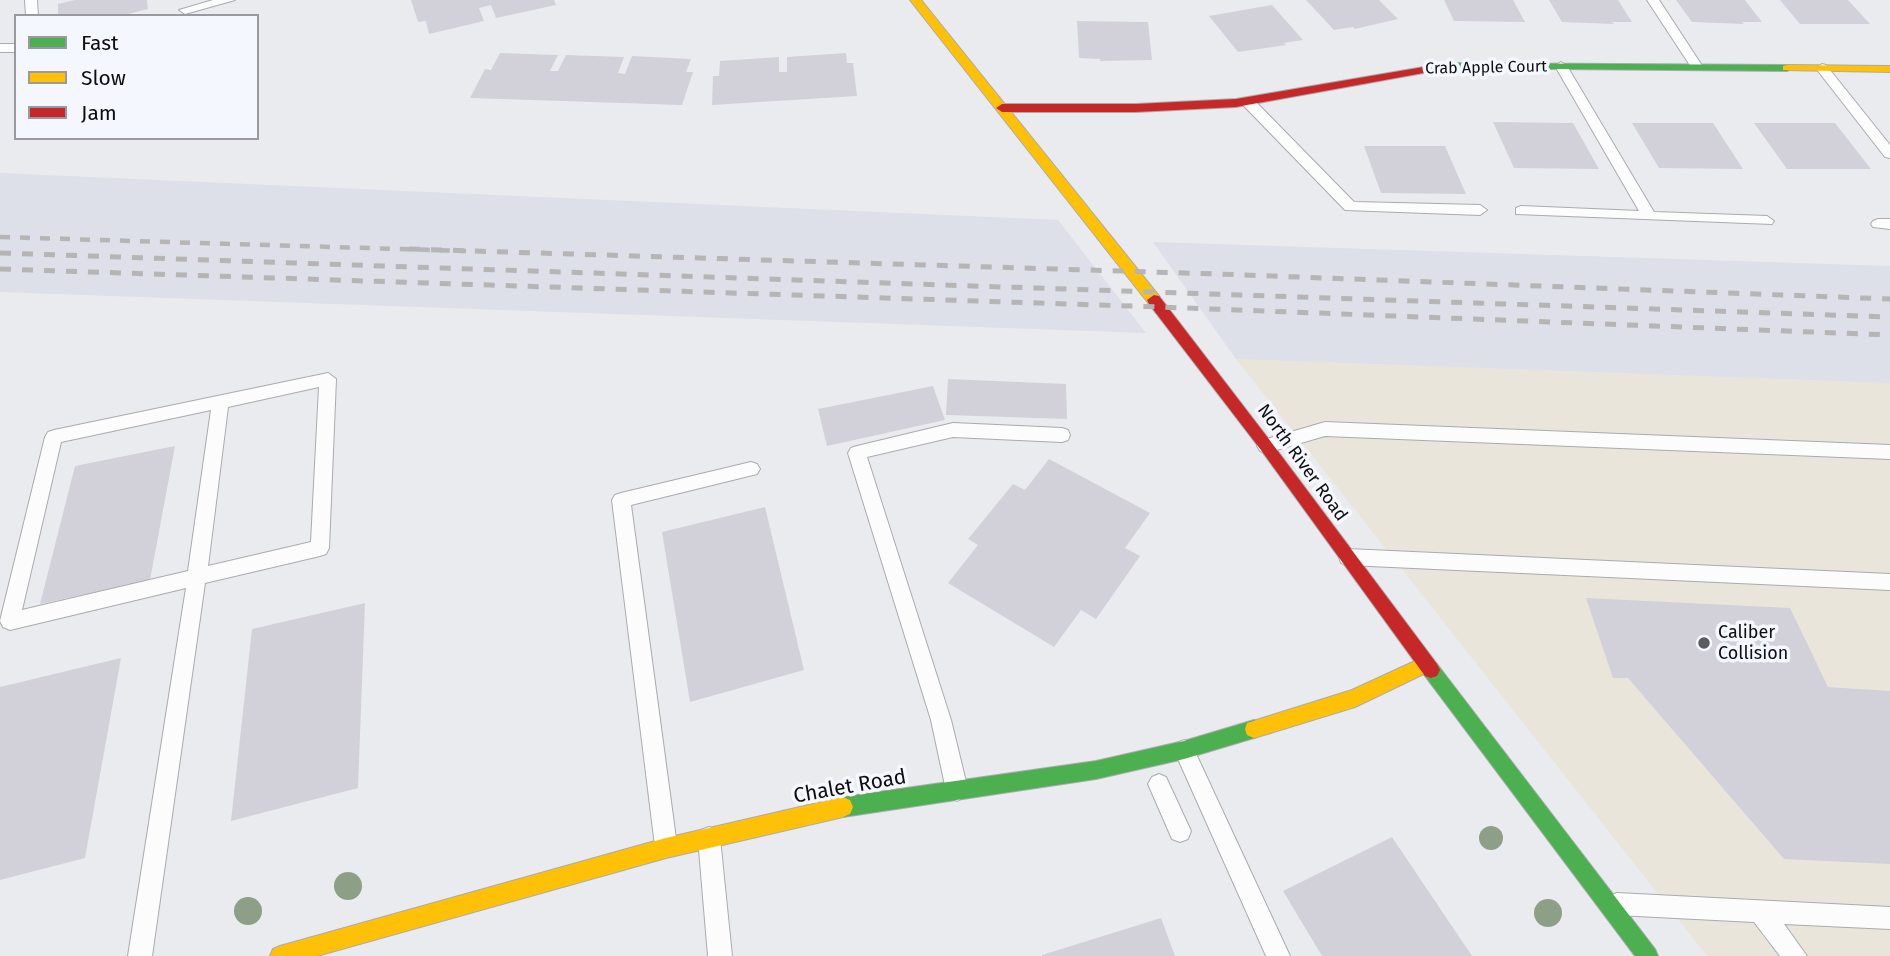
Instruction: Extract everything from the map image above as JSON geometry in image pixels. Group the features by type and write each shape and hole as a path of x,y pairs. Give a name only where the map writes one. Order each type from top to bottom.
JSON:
{"street":[{"name":"North River Road","path":"915,0 1266,446 1426,664 1648,956"},
{"name":"Crab Apple Court","path":"1002,108 1175,108 1248,102 1331,88 1400,71 1448,66 1890,69"},
{"name":"Chalet Road","path":"281,956 709,837 839,808 1096,770 1184,750 1355,698 1426,664"}],"lane":[{"path":"185,10 229,0"},
{"path":"1653,0 1697,67"},
{"path":"1561,66 1648,214"},
{"path":"1822,68 1890,154"},
{"path":"1248,102 1350,207 1480,210"},
{"path":"1521,211 1767,220"},
{"path":"328,379 320,548 197,576 10,621 54,436 328,379"},
{"path":"140,956 197,576 220,402"},
{"path":"1266,446 1325,429 1890,452"},
{"path":"957,790 941,720 857,453 953,430 1062,435"},
{"path":"666,848 621,500 751,469"},
{"path":"1347,557 1890,582"},
{"path":"1184,750 1278,956"},
{"path":"1158,783 1180,831"},
{"path":"709,837 720,956"},
{"path":"1608,903 1890,918"},
{"path":"1759,911 1795,956"}],"shaded area":[{"path":"0,173 1058,220 1146,333 0,292"},
{"path":"1153,242 1890,266 1890,383 1236,359"},
{"path":"1236,359 1890,383 1890,956 1707,956"}],"building":[{"path":"75,0 147,0 148,9 128,14 58,14 58,4"},
{"path":"411,0 554,0 556,5 496,18 491,5 479,8 484,21 429,34 426,21 418,22"},
{"path":"1306,0 1379,0 1398,19 1355,29 1334,30"},
{"path":"1444,0 1513,0 1525,22 1454,21"},
{"path":"1549,0 1618,0 1632,22 1562,22"},
{"path":"1676,0 1745,0 1762,22 1692,22"},
{"path":"1780,0 1848,0 1870,24 1800,24"},
{"path":"1272,5 1303,40 1238,52 1209,16"},
{"path":"1077,21 1148,22 1152,60 1100,61 1079,58"},
{"path":"500,53 558,55 550,71 558,71 566,55 624,57 618,73 625,74 632,56 691,59 686,72 693,72 682,105 470,98 485,69 491,70"},
{"path":"846,53 847,63 853,63 857,96 712,105 713,76 719,76 720,61 779,57 779,72 787,72 787,57"},
{"path":"1493,122 1573,123 1599,169 1514,168"},
{"path":"1632,123 1713,123 1743,169 1659,168"},
{"path":"1754,123 1835,123 1871,169 1787,169"},
{"path":"1364,146 1445,146 1466,194 1381,193"},
{"path":"948,379 1066,384 1067,419 946,415"},
{"path":"933,386 945,420 827,446 818,409"},
{"path":"175,446 150,580 40,604 75,466"},
{"path":"1049,459 1150,513 1125,548 1140,556 1096,619 1081,610 1054,647 948,583 978,545 968,539 1013,484 1025,490"},
{"path":"765,507 804,670 690,702 662,532"},
{"path":"1586,598 1790,608 1828,687 1890,691 1890,864 1784,859 1628,678 1613,678"},
{"path":"365,603 358,788 231,821 252,629"},
{"path":"121,658 85,858 0,880 0,687"},
{"path":"1392,837 1472,956 1322,956 1283,891"},
{"path":"1161,918 1175,956 1042,956 1042,955"}],"railway":[{"path":"0,237 466,251"},
{"path":"409,249 1217,274 1890,299"},
{"path":"0,253 1890,317"},
{"path":"0,269 1160,307 1890,335"}],"traffic: fast":[{"path":"1447,66 1787,68"},
{"path":"1431,670 1648,956"},
{"path":"843,807 1096,770 1184,750 1254,729"}],"traffic: slow":[{"path":"915,0 1154,300"},
{"path":"1787,68 1890,69"},
{"path":"1254,729 1355,698 1426,664"},
{"path":"280,956 666,848 843,807"}],"traffic: jam":[{"path":"1002,108 1136,108 1236,103 1447,66"},
{"path":"1154,300 1266,446 1431,670"}],"place":[{"name":"Caliber Collision","path":"1704,643"}]}
